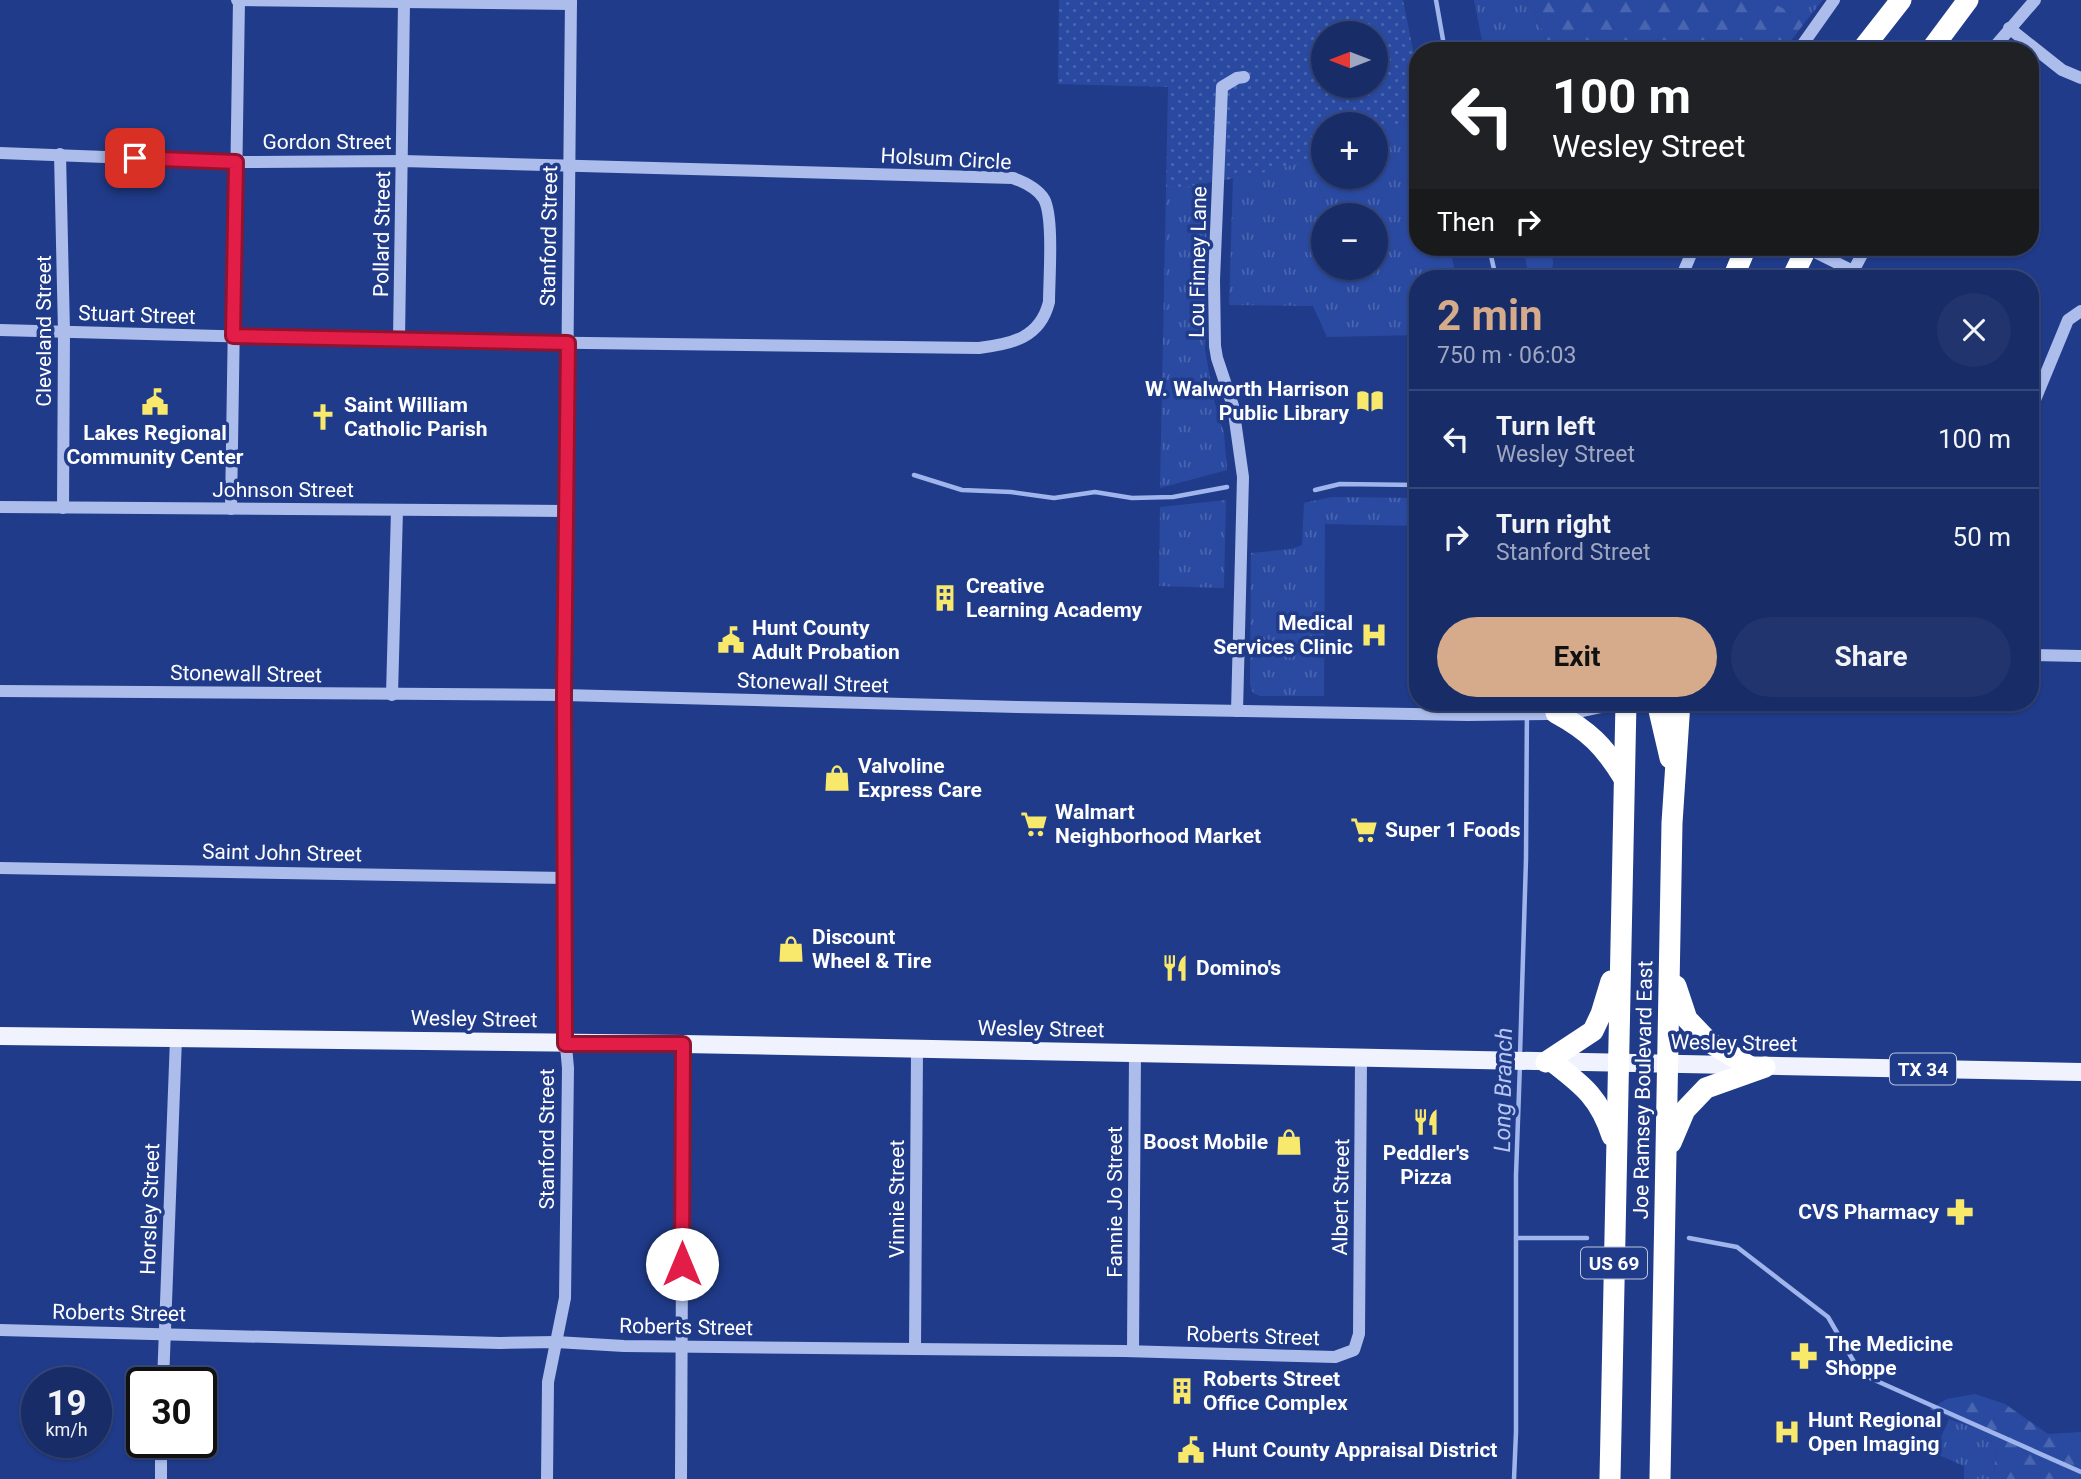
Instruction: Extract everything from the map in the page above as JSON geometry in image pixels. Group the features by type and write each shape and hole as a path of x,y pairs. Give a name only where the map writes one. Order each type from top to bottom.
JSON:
{"highway":[{"path":"1867,42 1901,0"},
{"path":"1937,42 1968,0"},
{"name":"Joe Ramsey Boulevard East","path":"1607,1473 1625,711"},
{"path":"1659,711 1674,778"},
{"name":"Joe Ramsey Boulevard East","path":"1660,1479 1674,778 1679,711"},
{"path":"1552,714 1579,725 1603,746 1623,777"},
{"path":"1616,1146 1605,1113 1596,1101 1581,1084 1547,1062 1592,1031 1601,1014 1619,955"},
{"path":"1670,966 1687,1019 1709,1042 1757,1066"},
{"path":"1666,1151 1685,1110 1706,1088 1757,1066"}],"main road":[{"name":"Wesley Street","path":"0,1035 683,1044 2081,1072"}],"street":[{"path":"231,509 238,0 571,2"},
{"path":"1805,42 1835,0"},
{"path":"1998,42 2035,0"},
{"name":"Stanford Street","path":"547,1479 548,1382 565,1298 568,1068 565,1044 564,695 571,2"},
{"name":"Pollard Street","path":"399,340 404,3"},
{"path":"2009,28 2027,42"},
{"path":"2039,52 2062,70 2081,78"},
{"name":"Lou Finney Lane","path":"1237,711 1243,477 1233,406 1217,358 1214,280 1222,87 1237,78 1244,78"},
{"name":"Gordon Street","path":"0,153 236,162 403,160 569,167"},
{"name":"Cleveland Street","path":"60,154 64,332 63,508"},
{"name":"Holsum Circle","path":"568,343 979,348 1008,345 1025,336 1036,328 1045,315 1049,302 1049,212 1044,197 1027,184 1013,178 569,167"},
{"path":"1820,256 1843,270"},
{"path":"2039,390 2068,320 2081,311"},
{"name":"Stuart Street","path":"0,330 568,343"},
{"name":"Johnson Street","path":"0,507 566,511"},
{"path":"392,695 397,510"},
{"path":"2039,655 2081,656"},
{"name":"Stonewall Street","path":"0,691 564,695 1497,715 1583,711"},
{"name":"Saint John Street","path":"0,868 564,878"},
{"name":"Horsley Street","path":"163,1367 176,1038"},
{"path":"681,1479 683,1044"},
{"name":"Vinnie Street","path":"915,1349 917,1050"},
{"name":"Fannie Jo Street","path":"1133,1351 1135,1054"},
{"name":"Albert Street","path":"1359,1334 1361,1059"},
{"name":"Roberts Street","path":"0,1331 1335,1357 1353,1350 1359,1334"},
{"path":"161,1458 161,1479"}],"green space":[{"path":"1059,0 1403,0 1411,42 1409,42 1409,118 1388,129 1388,112 1311,112 1311,160 1254,175 1166,190 1168,87 1058,84"},
{"path":"1474,0 1526,0 1533,8 1547,42 1482,42"},
{"path":"1526,0 1768,0 1806,21 1790,42 1547,42 1533,8"},
{"path":"1768,0 1823,0 1806,21"},
{"path":"1409,118 1409,256 1452,256 1454,270 1409,270 1409,335 1327,337 1313,306 1229,305 1233,178 1311,160 1311,189 1388,189 1388,129"},
{"path":"1207,183 1205,350 1214,400 1224,433 1227,470 1160,488 1166,190"},
{"path":"1525,256 1553,256 1552,270 1527,270"},
{"path":"1332,497 1409,498 1409,526 1325,524 1324,696 1260,696 1253,693 1250,685 1251,553 1291,549 1302,545 1304,503"},
{"path":"1226,500 1224,588 1159,586 1160,507"},
{"path":"1975,1394 2005,1404 2048,1434 2081,1432 2081,1479 1994,1479 1996,1445 1974,1428 1930,1409 1947,1399"},
{"path":"1949,1419 1974,1428 1996,1445 1994,1479 1964,1479 1964,1466 1934,1453"}],"waterway":[{"name":"Long Branch","path":"1436,0 1443,42"},
{"name":"Long Branch","path":"1491,256 1494,270"},
{"path":"914,475 962,490 1011,492 1054,498 1095,492 1132,498 1173,497 1227,487"},
{"path":"1315,490 1340,484 1409,485"},
{"name":"Long Branch","path":"1520,1055 1527,711"},
{"name":"Long Branch","path":"1514,1479 1516,1175 1520,1064"},
{"path":"1516,1238 1587,1238"},
{"path":"1689,1238 1737,1247 1828,1317 1861,1374 2081,1472"}],"place":[{"name":"W. Walworth Harrison Public Library","path":"1370,401"},
{"name":"Lakes Regional Community Center","path":"155,402"},
{"name":"Saint William Catholic Parish","path":"323,417"},
{"name":"Creative Learning Academy","path":"945,598"},
{"name":"Medical Services Clinic","path":"1374,635"},
{"name":"Hunt County Adult Probation","path":"731,640"},
{"name":"Valvoline Express Care","path":"837,778"},
{"name":"Walmart Neighborhood Market","path":"1034,824"},
{"name":"Super 1 Foods","path":"1364,830"},
{"name":"Discount Wheel & Tire","path":"791,949"},
{"name":"Domino's","path":"1175,968"},
{"name":"Peddler's Pizza","path":"1426,1122"},
{"name":"Boost Mobile","path":"1289,1142"},
{"name":"CVS Pharmacy","path":"1960,1212"},
{"name":"The Medicine Shoppe","path":"1804,1356"},
{"name":"Roberts Street Office Complex","path":"1182,1391"},
{"name":"Hunt Regional Open Imaging","path":"1787,1432"},
{"name":"Hunt County Appraisal District","path":"1191,1450"}],"route":[{"path":"135,158 236,162 233,336 568,343 564,695 565,1044 683,1044 682,1264"}]}
